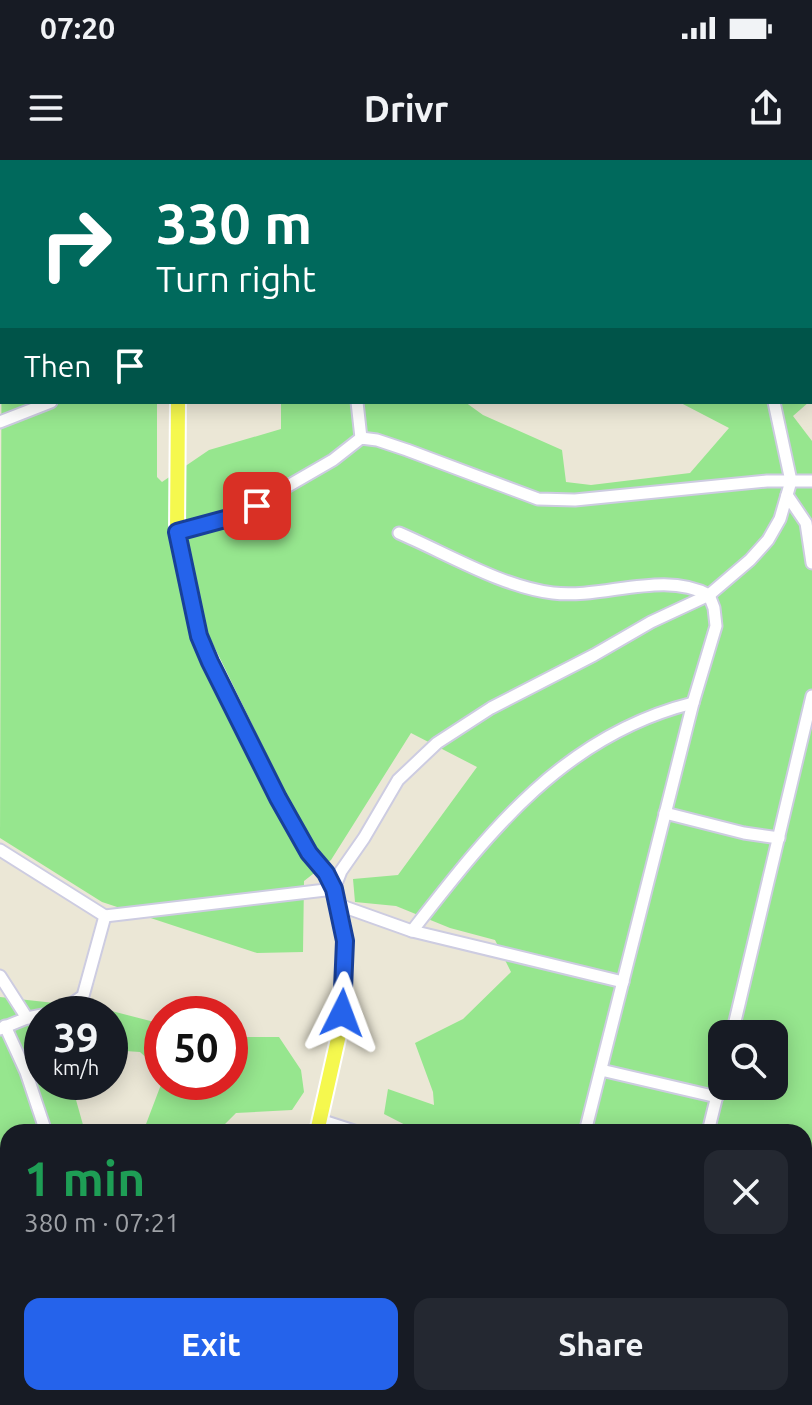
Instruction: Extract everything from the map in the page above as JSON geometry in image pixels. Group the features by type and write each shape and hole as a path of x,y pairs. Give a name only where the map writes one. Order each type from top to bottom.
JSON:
{"main road":[{"path":"178,404 177,532 199,636 278,798 309,853 326,873 339,905 345,941 340,1030 318,1124"}],"street":[{"path":"0,422 46,404"},
{"path":"357,404 361,438"},
{"path":"0,850 105,916 334,889 341,871 398,780 437,743 491,708 651,622 709,595 750,560 768,540 780,519 791,481 774,404"},
{"path":"177,532 236,516 333,460 361,438 407,450 538,499 575,500 767,481 812,481"},
{"path":"787,495 806,523 812,563"},
{"path":"399,533 482,570 539,591 580,595 670,584 691,586 709,595 714,608 716,626 693,703 587,1124"},
{"path":"735,1020 812,696"},
{"path":"412,931 506,816 531,791 568,761 629,725 693,703"},
{"path":"665,813 744,833 779,838"},
{"path":"339,905 412,931 623,982"},
{"path":"83,996 105,916"},
{"path":"0,976 24,1013"},
{"path":"24,1019 3,1027 26,1072 43,1124"},
{"path":"601,1070 708,1095"},
{"path":"710,1124 716,1100"}],"green space":[{"path":"1,404 157,404 157,477 162,482 209,450 281,429 281,404 468,404 483,415 562,450 566,482 591,485 690,473 729,428 683,404 807,404 793,416 812,441 812,1124 403,1124 384,1114 388,1089 434,1105 433,1092 415,1043 463,1019 511,972 495,940 450,928 396,906 355,902 353,879 398,875 477,767 411,733 331,860 304,881 303,952 257,953 102,902 0,838"},
{"path":"0,997 24,1000 24,1100 76,1100 83,1124 0,1124"},
{"path":"128,1015 144,1019 144,1056 140,1052 128,1051"},
{"path":"248,1037 279,1037 301,1070 304,1092 292,1110 236,1113 225,1124 146,1124 155,1100 248,1100"}],"route":[{"path":"257,506 214,524 177,532 199,636 210,662 278,798 309,853 326,873 334,889 345,941 342,1013"}]}
